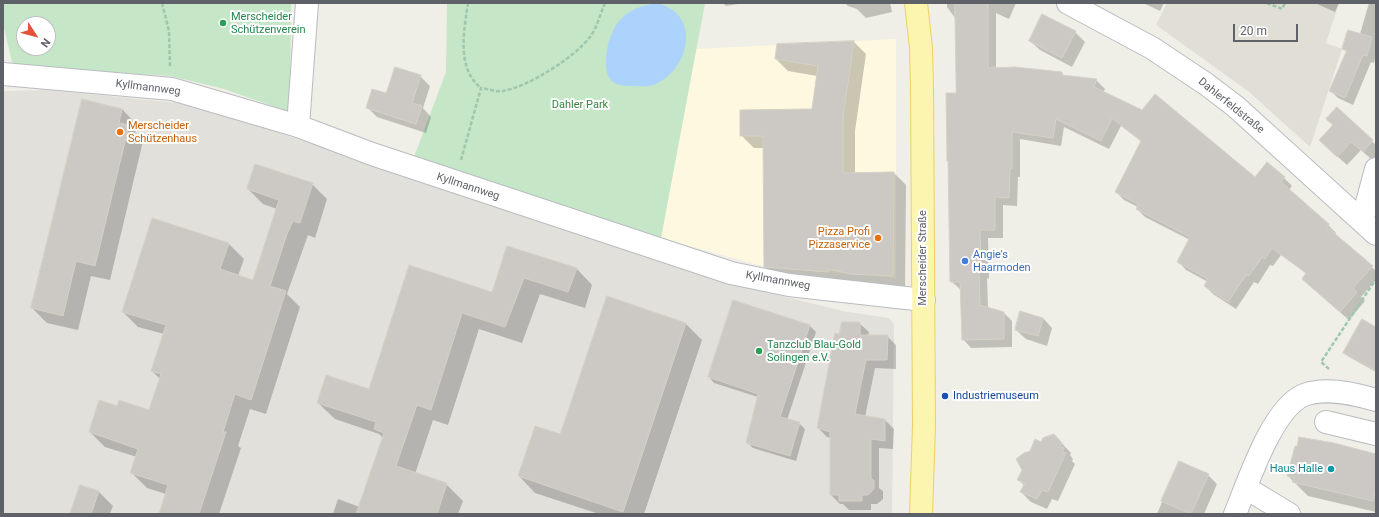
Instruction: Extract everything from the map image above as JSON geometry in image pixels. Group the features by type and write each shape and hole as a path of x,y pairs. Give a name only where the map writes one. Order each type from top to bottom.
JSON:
{"main road":[{"name":"Merscheider Straße","path":"916,3 921,48 924,300 924,426 920,514"}],"street":[{"path":"298,126 307,3"},
{"name":"Dahlerfeldstraße","path":"1068,3 1152,48 1211,88 1234,106 1369,227"},
{"name":"Kyllmannweg","path":"8,75 172,89 298,126 372,154 454,182 731,272 789,285 924,300"},
{"path":"1369,227 1376,170"},
{"path":"1235,514 1262,448 1287,408 1299,398 1315,392 1323,392 1357,394 1376,400"},
{"path":"1326,422 1376,434"},
{"path":"1246,488 1289,514"}],"path":[{"path":"162,3 169,31 169,62 172,89"},
{"path":"468,3 464,62 474,82 481,88 500,92 513,88 549,70 574,54 591,36 605,3"},
{"path":"1267,3 1282,10 1285,3"},
{"path":"454,182 481,88"},
{"path":"1332,371 1321,362 1376,279"}],"shaded area":[{"path":"1167,3 1339,3 1326,43 1342,49 1310,147 1248,91 1156,25"},
{"path":"896,39 896,278 762,266 661,238 696,49"},
{"path":"51,90 196,105 717,280 843,311 889,318 894,324 892,514 3,514 3,91"}],"green space":[{"path":"3,3 291,3 290,112 224,89 171,76 13,66 3,24"},
{"name":"Dahler Park","path":"447,3 705,3 661,238 414,157 446,72"}],"water":[{"path":"657,3 674,11 681,20 685,30 686,41 684,52 679,63 663,80 651,86 626,86 614,83 608,75 606,59 609,40 617,24 629,12 642,6"}],"building":[{"path":"955,3 988,3 988,68 1015,67 1062,72 1062,75 1097,79 1094,87 1142,110 1155,94 1255,177 1267,162 1285,177 1281,182 1329,224 1327,227 1373,266 1353,288 1357,292 1340,312 1302,279 1306,273 1272,248 1265,259 1262,257 1249,276 1246,275 1228,302 1204,286 1208,279 1177,262 1190,237 1136,209 1138,204 1115,192 1141,141 1112,118 1101,141 1056,119 1053,138 1012,132 1012,169 1010,169 1009,198 995,197 995,230 980,230 980,305 1004,312 1004,339 962,340 960,282 950,282 947,161 946,93 956,93"},
{"path":"1042,14 1076,31 1062,58 1029,41"},
{"path":"1348,30 1372,37 1367,56 1363,55 1345,98 1329,91 1347,50 1342,49"},
{"path":"854,41 843,118 843,173 894,172 893,276 851,274 829,269 828,272 764,267 763,136 740,136 740,110 812,109 818,66 775,59 777,44"},
{"path":"395,67 421,75 412,103 422,106 416,124 366,108 372,89 386,93"},
{"path":"82,99 122,109 119,123 129,125 95,266 76,261 63,316 31,308"},
{"path":"1337,107 1373,140 1363,152 1351,142 1337,157 1319,140 1333,125 1326,119"},
{"path":"255,164 313,183 300,223 293,221 287,234 270,286 286,291 251,400 235,394 223,432 226,432 199,514 159,514 168,485 130,473 138,449 89,432 99,400 117,406 119,400 149,410 161,374 151,371 166,325 122,312 152,218 229,243 220,269 253,280 279,200 247,189"},
{"path":"507,246 577,268 568,292 524,278 505,327 462,313 431,410 417,405 396,466 447,483 437,514 356,514 384,433 374,429 376,422 317,403 326,375 369,389 409,265 492,292"},
{"path":"607,296 686,323 623,512 518,476 535,426 560,434"},
{"name":"Tanzclub Blau-Gold Solingen e.V.","path":"733,300 810,325 780,417 800,422 790,456 746,443 758,394 708,377"},
{"path":"1020,311 1043,318 1038,336 1015,330"},
{"path":"1362,319 1376,327 1376,371 1343,353"},
{"path":"842,322 860,322 860,335 888,335 887,360 866,360 855,414 885,419 885,441 871,439 871,478 874,481 874,489 868,495 862,495 862,501 839,501 839,495 830,495 830,432 817,428 835,333 839,334"},
{"path":"1054,434 1062,443 1060,446 1064,448 1062,452 1066,453 1048,492 1042,490 1037,499 1020,492 1025,483 1017,480 1022,470 1016,459 1024,453 1030,451 1035,439 1041,442 1043,438"},
{"name":"Haus Halle","path":"1299,437 1334,443 1376,454 1376,490 1373,501 1292,482 1294,478 1287,476"},
{"path":"1179,461 1209,474 1191,514 1161,501"},
{"path":"80,485 99,491 91,514 70,514"}],"place":[{"name":"Merscheider Schützenverein","path":"223,23"},
{"name":"Merscheider Schützenhaus","path":"120,132"},
{"name":"Pizza Profi Pizzaservice","path":"878,238"},
{"name":"Angie's Haarmoden","path":"965,261"},
{"name":"Tanzclub Blau-Gold Solingen e.V.","path":"759,351"},
{"name":"Industriemuseum","path":"945,396"},
{"name":"Haus Halle","path":"1331,469"}]}
